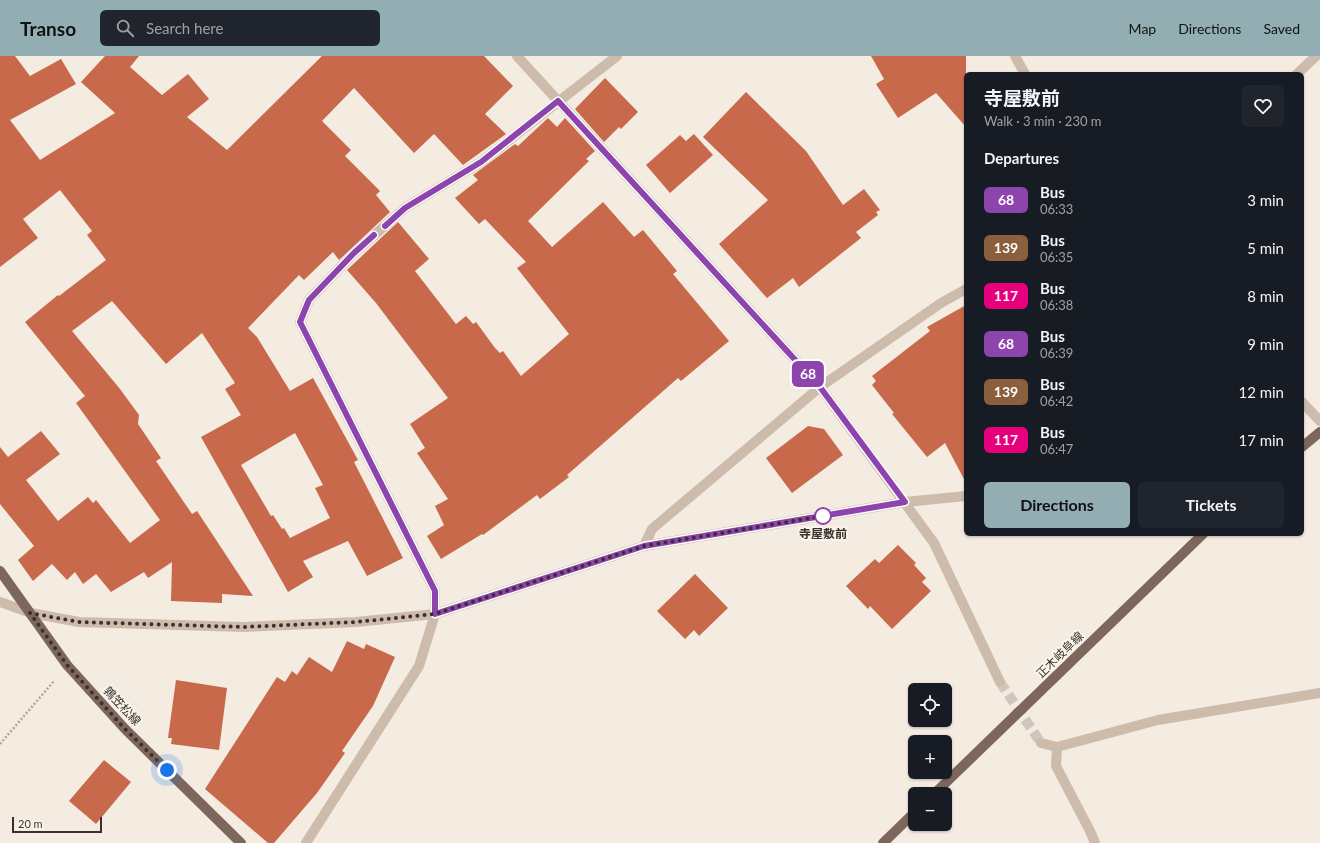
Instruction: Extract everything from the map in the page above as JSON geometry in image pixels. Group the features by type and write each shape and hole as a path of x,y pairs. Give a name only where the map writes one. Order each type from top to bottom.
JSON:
{"main road":[{"path":"1304,445 1320,432"},
{"name":"正木岐阜線","path":"941,787 1201,536"},
{"name":"鶉笠松線","path":"0,571 67,665 125,729 241,843"},
{"path":"883,843 908,819"}],"street":[{"path":"517,56 820,387 934,543 1000,682"},
{"path":"306,843 419,666 435,614 435,591 300,322 309,300 354,253 405,208 481,162 617,56"},
{"path":"1015,56 1024,72"},
{"path":"1299,72 1316,56"},
{"path":"644,546 652,528 820,387 941,303 964,290"},
{"path":"1304,404 1320,420"},
{"path":"0,602 30,613 79,622 243,627 356,622 435,614 644,546 905,502 964,496"},
{"path":"1041,743 1057,747 1158,720 1320,693"},
{"path":"1057,747 1056,766 1095,843"}],"path":[{"path":"0,744 67,665"}],"building":[{"path":"0,56 15,56 30,76 61,59 76,84 10,120 40,160 115,113 81,82 105,56 139,56 130,67 162,95 188,74 209,99 187,117 227,150 322,56 484,56 513,86 485,114 506,134 463,165 434,134 414,153 354,88 322,121 351,150 345,156 380,191 376,195 390,212 339,260 333,252 304,280 299,275 248,328 257,337 290,391 313,378 358,460 354,462 403,558 367,576 348,541 303,561 313,577 288,592 201,437 241,415 225,389 235,383 202,333 166,364 112,301 72,331 120,389 139,415 138,424 161,458 156,461 192,514 197,511 253,596 222,594 222,603 171,601 172,562 148,578 144,572 111,592 96,574 83,584 75,572 67,580 52,564 33,581 18,560 34,546 0,504 0,447 8,457 41,431 60,454 26,480 58,521 88,497 93,503 96,500 130,543 160,520 76,403 85,396 25,322 58,295 59,296 106,260 87,235 92,231 60,190 23,219 38,238 0,267","holes":["295,433 323,485 315,488 330,518 290,538 273,515 271,516 241,465"]},
{"path":"871,56 966,56 966,72 964,72 964,125 936,93 898,118 876,84 884,79"},
{"path":"605,78 638,112 621,129 619,127 604,142 575,109"},
{"path":"746,92 806,151 843,205 864,189 880,210 876,212 878,215 856,232 861,238 799,287 793,278 767,298 719,244 768,200 703,137"},
{"path":"548,118 557,127 565,118 595,151 586,159 589,161 528,221 552,247 603,202 634,237 643,230 677,271 673,274 729,341 681,381 678,378 567,475 569,477 540,499 537,495 483,535 482,534 441,559 427,536 444,525 435,506 448,499 417,453 425,448 410,424 448,398 376,303 347,270 398,222 429,259 415,271 456,324 466,316 473,324 476,322 495,348 500,353 503,351 521,376 569,334 517,268 526,262 485,219 479,224 455,198 478,180 473,175 515,144 518,146"},
{"path":"694,134 713,155 670,193 646,165 680,135 686,141"},
{"path":"964,306 964,479 945,443 927,457 892,414 894,413 872,385 876,381 872,376 930,331 927,327"},
{"path":"808,426 824,429 843,455 792,493 766,458"},
{"path":"898,545 916,563 914,565 926,578 922,582 931,591 892,629 870,606 868,609 846,586 875,559 879,563"},
{"path":"695,574 728,608 699,636 694,630 685,639 657,611"},
{"path":"347,641 364,649 366,644 395,657 373,706 342,751 345,753 317,793 274,843 268,843 205,789 277,677 285,682 292,671 297,675 309,657 332,672"},
{"path":"176,680 227,688 219,750 171,744 172,738 168,738"},
{"path":"104,760 131,782 96,824 69,801"}],"tunnel":[{"path":"1000,682 1041,743"}],"bus line":[{"name":"68","path":"374,235 354,253 309,300 300,322 435,591 435,614 644,546 905,502 820,387 558,101 481,162 405,208 385,226"}],"place":[{"name":"寺屋敷前","path":"823,516"}],"route":[{"path":"167,770 125,729 67,665 30,613 79,622 243,627 356,622 435,614 644,546 823,516"}]}
